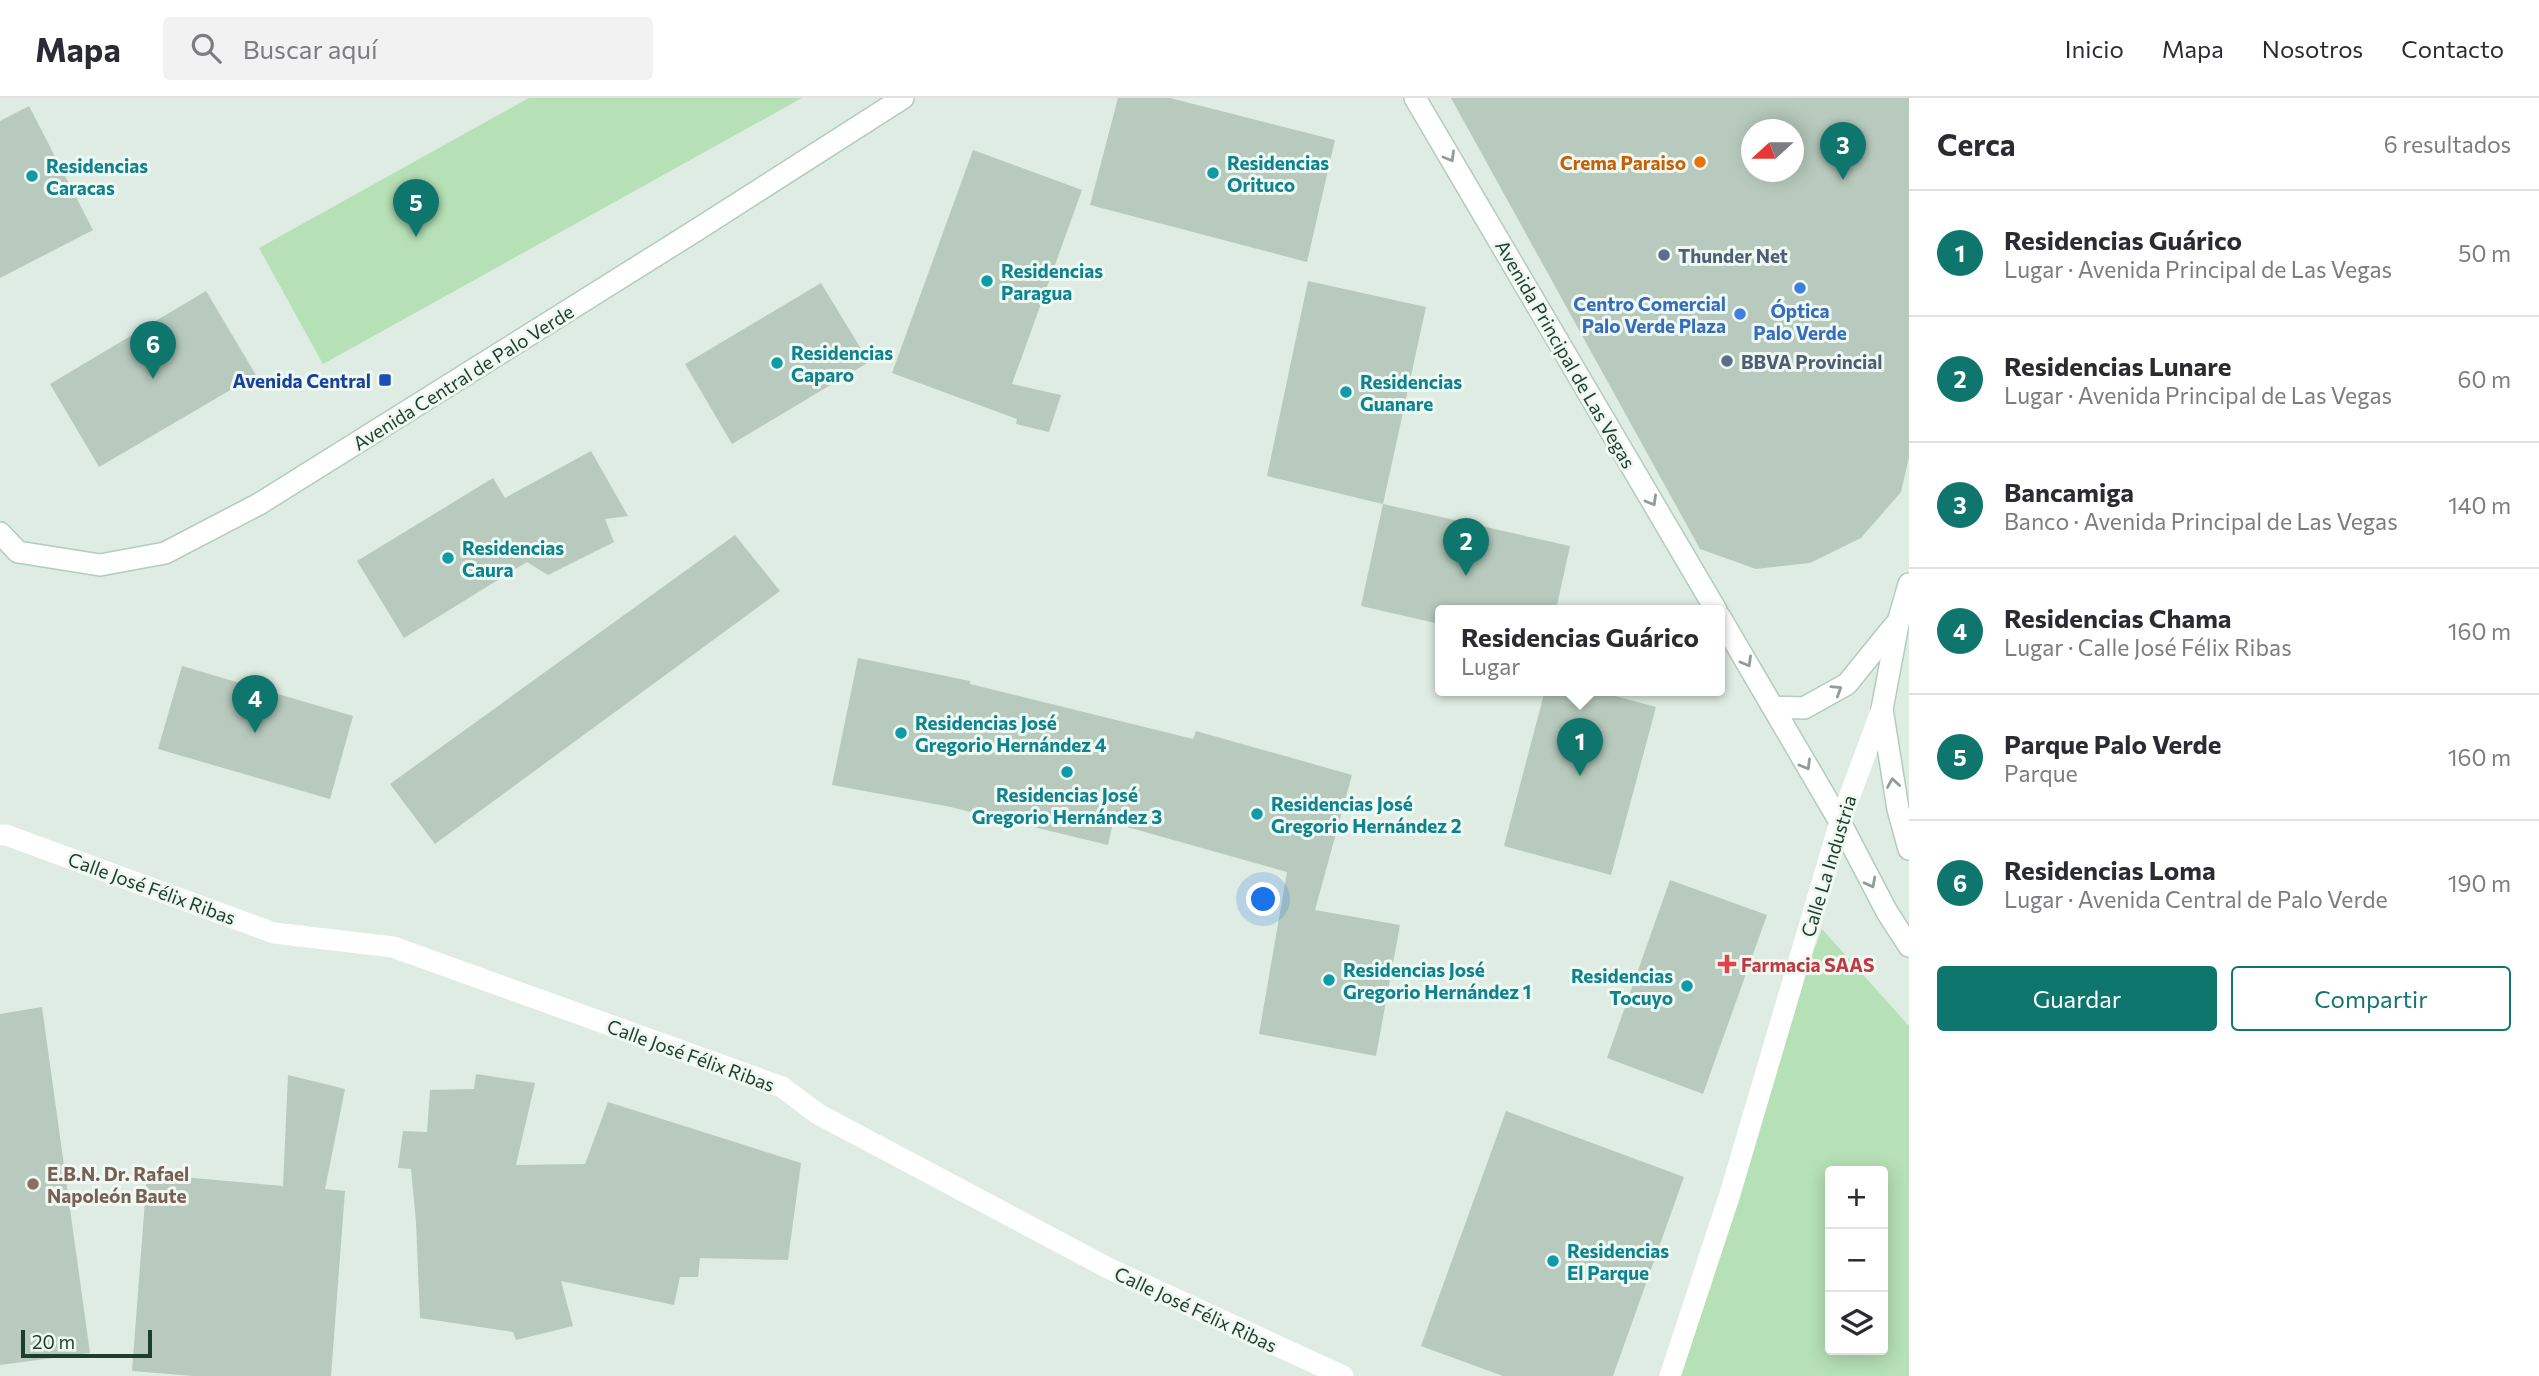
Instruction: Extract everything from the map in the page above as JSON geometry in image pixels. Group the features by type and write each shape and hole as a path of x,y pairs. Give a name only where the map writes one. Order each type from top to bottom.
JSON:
{"street":[{"name":"Avenida Central de Palo Verde","path":"0,533 18,552 100,565 165,553 270,497 902,98"},
{"name":"Avenida Principal de Las Vegas","path":"1415,98 1713,605"},
{"name":"Calle La Industria","path":"1670,1376 1730,1194 1840,822 1882,709 1899,619 1909,584"},
{"name":"Calle La Industria","path":"1773,707 1804,708 1847,684 1899,619"},
{"path":"1725,625 1840,822 1887,912 1909,946"},
{"path":"1882,709 1898,809 1909,849"},
{"name":"Calle José Félix Ribas","path":"0,835 274,933 393,947 782,1087 818,1114 1108,1268 1343,1376"}],"green space":[{"path":"529,98 802,98 323,364 259,248"},
{"path":"1822,929 1909,1026 1909,1376 1670,1376 1744,1134"}],"building":[{"name":"Residencias Orituco","path":"1118,98 1170,98 1335,140 1307,262 1090,205"},
{"name":"Centro Comercial Palo Verde Plaza","path":"1451,98 1909,98 1909,457 1901,492 1861,538 1810,563 1756,569 1700,549"},
{"name":"Residencias Caracas","path":"29,106 93,230 0,278 0,121"},
{"name":"Residencias Paragua","path":"973,150 1082,190 1012,384 1061,395 1049,432 1016,424 1017,419 892,373"},
{"name":"Residencias Guanare","path":"1308,281 1426,307 1383,504 1267,476"},
{"name":"Residencias Caparo","path":"821,283 869,362 732,444 685,364"},
{"path":"206,291 256,375 99,467 50,384"},
{"name":"Residencias Caura","path":"591,451 628,516 605,519 614,542 548,575 527,562 404,638 357,561 493,478 505,498"},
{"path":"1383,504 1570,546 1557,605 1435,605 1435,623 1361,606"},
{"path":"735,535 780,591 435,844 390,784"},
{"path":"858,658 970,681 970,684 1193,739 1196,731 1352,775 1315,910 1400,925 1376,1056 1259,1034 1287,872 1113,823 1108,845 946,806 832,785"},
{"path":"182,666 353,716 330,799 158,749"},
{"path":"1543,696 1615,696 1656,707 1611,875 1504,846"},
{"name":"Residencias Tocuyo","path":"1670,880 1767,915 1703,1094 1607,1058"},
{"name":"E.B.N. Dr. Rafael Napoleón Baute","path":"42,1007 90,1353 0,1365 0,1014"},
{"path":"476,1074 535,1083 516,1165 585,1164 608,1102 801,1163 788,1260 700,1258 698,1277 680,1277 674,1305 561,1281 573,1326 516,1340 513,1332 420,1318 411,1169 398,1168 403,1131 427,1132 430,1090 474,1089"},
{"path":"288,1075 345,1089 325,1189 345,1191 331,1376 194,1376 132,1371 147,1174 283,1186"},
{"name":"Residencias El Parque","path":"1506,1111 1684,1177 1613,1376 1503,1376 1421,1346"}],"place":[{"name":"Crema Paraiso","path":"1700,162"},
{"name":"Residencias Orituco","path":"1213,173"},
{"name":"Residencias Caracas","path":"32,176"},
{"name":"Bancamiga","path":"1843,180"},
{"name":"Parque Palo Verde","path":"416,237"},
{"name":"Thunder Net","path":"1664,255"},
{"name":"Residencias Paragua","path":"987,281"},
{"name":"Óptica Palo Verde","path":"1800,288"},
{"name":"Centro Comercial Palo Verde Plaza","path":"1740,314"},
{"name":"BBVA Provincial","path":"1727,361"},
{"name":"Residencias Caparo","path":"777,363"},
{"name":"Residencias Loma","path":"153,379"},
{"name":"Avenida Central","path":"385,380"},
{"name":"Residencias Guanare","path":"1346,392"},
{"name":"Residencias Caura","path":"448,558"},
{"name":"Residencias Lunare","path":"1466,576"},
{"name":"Residencias Chama","path":"255,733"},
{"name":"Residencias José Gregorio Hernández 4","path":"901,733"},
{"name":"Residencias José Gregorio Hernández 3","path":"1067,772"},
{"name":"Residencias Guárico","path":"1580,776"},
{"name":"Residencias José Gregorio Hernández 2","path":"1257,814"},
{"name":"Farmacia SAAS","path":"1727,964"},
{"name":"Residencias José Gregorio Hernández 1","path":"1329,980"},
{"name":"Residencias Tocuyo","path":"1687,986"},
{"name":"E.B.N. Dr. Rafael Napoleón Baute","path":"33,1184"},
{"name":"Residencias El Parque","path":"1553,1261"}]}
